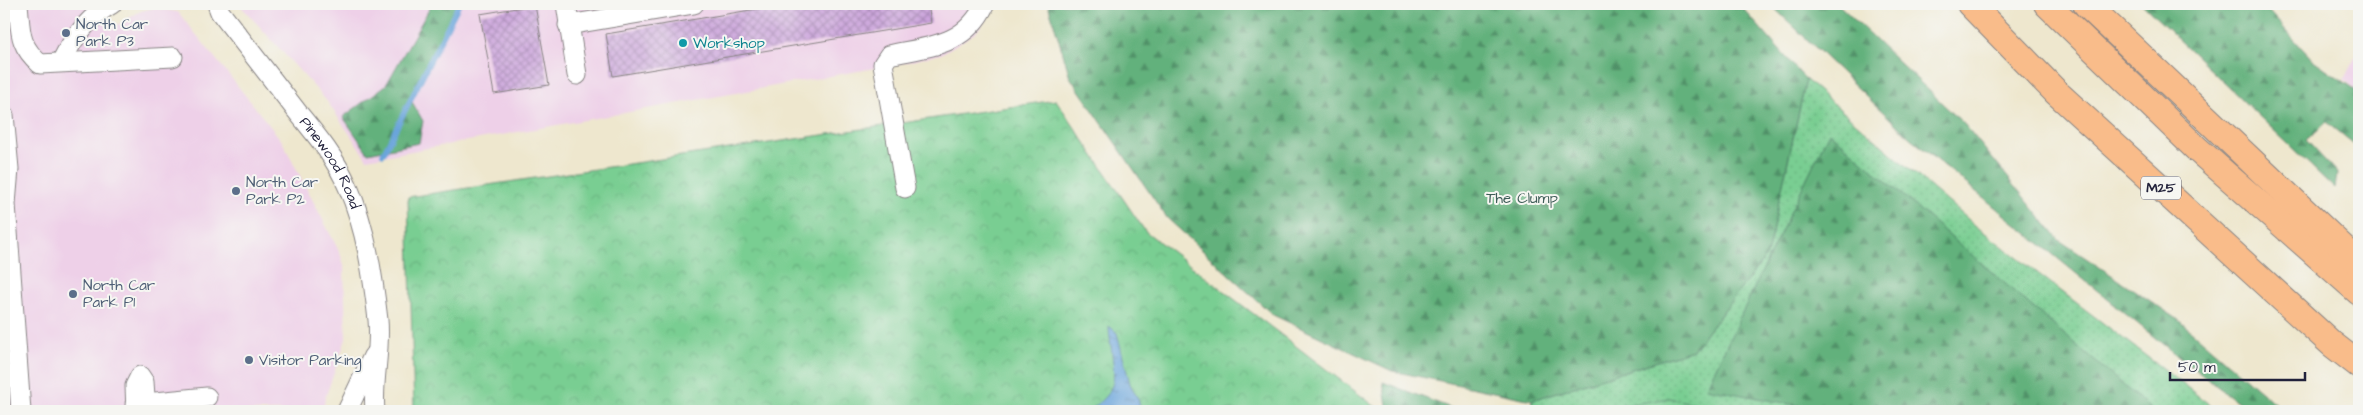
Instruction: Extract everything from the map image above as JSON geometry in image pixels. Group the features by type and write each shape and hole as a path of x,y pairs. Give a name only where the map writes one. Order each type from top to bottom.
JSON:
{"highway":[{"name":"M25","path":"1970,4 2064,99 2332,344 2359,365"},
{"path":"2047,4 2198,150 2359,292"},
{"path":"2086,4 2359,263"},
{"path":"2104,4 2138,40 2359,251"}],"street":[{"path":"18,4 21,38 27,52 40,64 173,57"},
{"path":"566,4 577,75"},
{"path":"568,25 694,4"},
{"path":"905,188 883,64 889,54 930,47 951,40 969,29 985,4"},
{"path":"61,62 71,41 107,5"},
{"name":"Pinewood Road","path":"214,6 320,139 336,162 348,187 368,253 379,342 374,391 375,411"},
{"path":"4,115 9,170 5,204 15,405"},
{"path":"347,411 379,342"},
{"path":"141,407 207,397"}],"shaded area":[{"path":"4,4 91,4 117,25 141,11 154,8 178,12 282,141 340,253 344,265 346,339 325,398 323,411 4,411"},
{"path":"239,4 998,4 975,33 941,54 903,63 367,159 326,100"},
{"path":"2359,50 2359,92 2344,79"}],"green space":[{"path":"432,4 459,4 411,100 423,121 419,143 368,153 343,117 386,85"},
{"name":"The Clump","path":"1048,4 1739,4 1806,80 1767,255 1693,350 1532,400 1392,371 1273,315 1167,218 1070,77"},
{"path":"1770,4 1838,4 1965,125 2059,240 2176,318 2279,407 2287,411 2250,411 2181,359 1909,137"},
{"path":"2142,4 2262,4 2312,59 2359,92 2359,148 2327,122 2306,140 2337,173 2335,189"},
{"path":"1806,80 1976,226 2218,411 1530,411 1532,400 1693,350 1767,255"},
{"path":"1056,100 1145,231 1381,411 414,411 408,197"},
{"path":"1829,132 2153,411 1826,411 1706,388"},
{"path":"1383,382 1459,411 1388,411"},
{"path":"1669,398 1729,411 1592,411"}],"water":[{"path":"1109,326 1117,333 1130,384 1138,399 1141,411 1090,411 1107,395 1113,383"}],"building":[{"path":"787,4 928,4 931,23 613,76 606,34"},
{"path":"535,5 549,85 494,94 480,14"}],"waterway":[{"path":"383,154 459,4"}],"place":[{"name":"North Car Park P3","path":"66,33"},
{"name":"Workshop","path":"683,43"},
{"name":"North Car Park P2","path":"236,191"},
{"name":"North Car Park P1","path":"73,294"},
{"name":"Visitor Parking","path":"249,360"}]}
